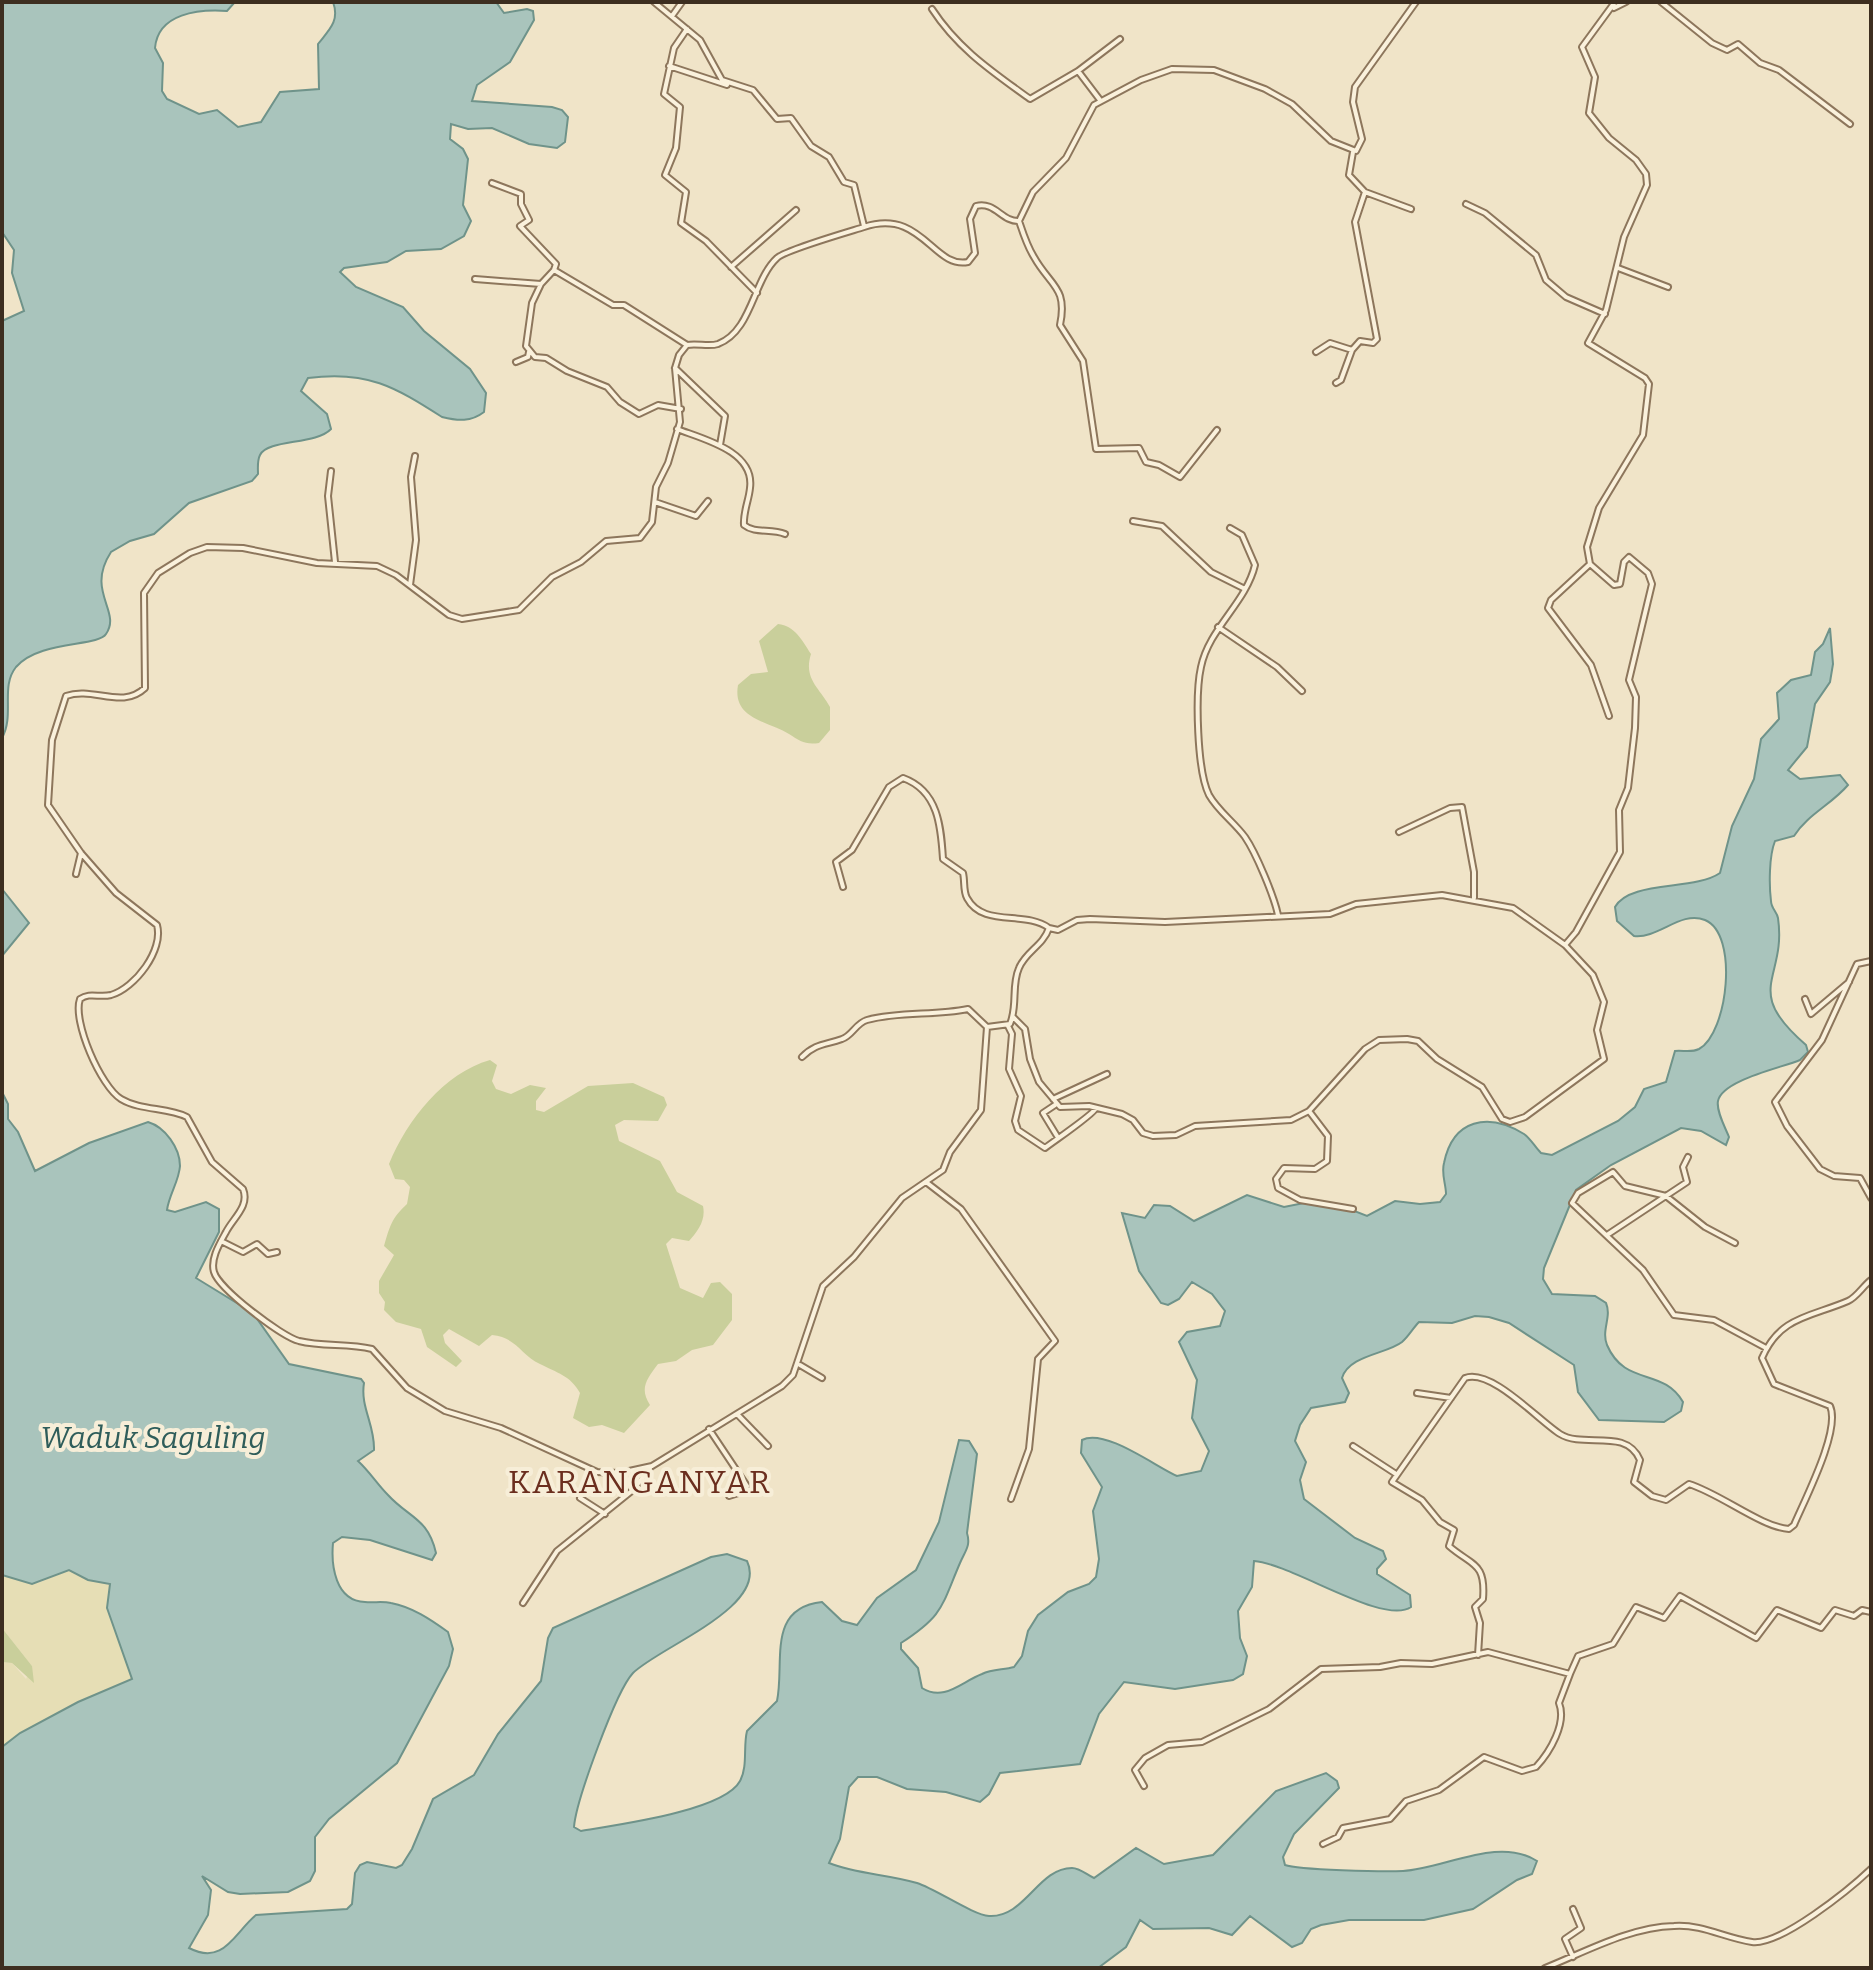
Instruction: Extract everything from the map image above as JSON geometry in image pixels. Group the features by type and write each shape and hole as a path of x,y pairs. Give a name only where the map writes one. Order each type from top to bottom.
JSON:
{"street":[{"path":"654,2 700,40 722,80 731,84"},
{"path":"672,16 682,2"},
{"path":"1411,209 1365,192 1349,175 1353,152 1362,139 1353,102 1355,87 1416,2"},
{"path":"1565,945 1576,932 1620,852 1619,810 1628,788 1635,728 1636,697 1629,680 1652,584 1648,573 1629,557 1624,562 1619,585 1590,564 1586,554 1599,508 1643,435 1649,397 1649,384 1645,378 1588,343 1605,314 1624,237 1647,185 1646,174 1636,160 1609,138 1589,113 1595,77 1582,47 1615,2"},
{"path":"1611,10 1626,2"},
{"path":"1661,2 1712,43 1727,50 1738,44 1762,65 1779,70 1850,124"},
{"path":"932,9 970,55 1028,98 1035,98 1078,71 1120,39"},
{"path":"687,29 679,37 669,66 664,95 680,107 677,142 665,175 686,192 681,223 757,293"},
{"path":"669,66 753,90 778,120 791,118 811,146 827,155 844,182 854,185 865,227"},
{"path":"1217,430 1180,477 1159,465 1146,462 1139,448 1104,452 1096,449 1083,361 1060,325 1064,306 1060,292 1035,260 1019,221 1025,203 1062,163 1089,111 1100,100 1172,69 1214,70 1284,99 1331,141 1353,152"},
{"path":"1078,71 1100,100"},
{"path":"492,183 521,194 521,204 529,220 521,227 556,264 541,284 530,309 526,346 529,352 536,358 548,358 572,374 610,389 620,402 639,414 658,405 681,409"},
{"path":"1336,383 1341,380 1352,350 1360,341 1373,343 1377,339 1355,222 1365,192"},
{"path":"1466,204 1485,213 1536,255 1544,277 1566,297 1605,314"},
{"path":"554,270 613,305 624,305 687,345 713,345 725,340 746,314 779,256 865,227 902,224 952,261 964,263 971,260 975,253 970,219 976,206 991,206 1010,221 1019,221"},
{"path":"731,267 796,210"},
{"path":"1618,268 1668,287"},
{"path":"475,279 541,284"},
{"path":"1316,352 1330,343 1352,350"},
{"path":"652,1466 620,1473 591,1470 501,1428 438,1408 407,1388 372,1349 315,1344 288,1337 217,1278 213,1264 221,1241 244,1205 243,1189 212,1162 187,1117 139,1106 116,1096 81,1034 77,1013 80,999 90,994 111,995 128,986 158,946 160,936 152,919 116,893 81,853 46,801 54,729 68,694 125,699 145,688 142,600 153,579 190,553 217,546 317,563 377,566 410,585 455,618 479,619 514,612 527,604 558,571 581,562 606,541 632,540 646,534 652,522 657,481 668,463 677,429 681,409 675,368 679,355 687,345"},
{"path":"516,362 529,356 529,352"},
{"path":"675,368 725,416 720,445"},
{"path":"677,429 720,445 739,460 751,484 744,525 750,530 768,529 785,534"},
{"path":"410,585 416,540 411,477 415,456"},
{"path":"331,471 328,496 335,562"},
{"path":"655,502 696,516 708,501"},
{"path":"1133,521 1162,526 1211,572 1245,589"},
{"path":"1230,528 1242,535 1254,561 1245,589 1218,627 1204,656 1199,676 1206,788 1250,845 1272,892 1279,916"},
{"path":"1590,564 1551,600 1548,608 1591,665 1609,716"},
{"path":"1218,627 1277,667 1302,691"},
{"path":"843,887 836,870 838,859 852,850 889,787 903,778 912,782 938,812 943,829 943,859 963,873 965,895 972,905 988,915 1030,917 1058,930 1077,920 1165,922 1330,914 1356,904 1434,895 1474,898 1513,908 1565,945 1593,975 1604,1002 1597,1030 1604,1059 1525,1117 1510,1122 1502,1119 1482,1087 1437,1059 1418,1041 1407,1039 1379,1040 1365,1049 1309,1111 1291,1120 1195,1126 1176,1135 1153,1136 1143,1133 1127,1116 1054,1102"},
{"path":"1399,832 1450,808 1462,807 1474,872 1474,898"},
{"path":"76,874 81,853"},
{"path":"1008,1026 1013,1017 1020,966 1043,942 1049,928"},
{"path":"1871,961 1857,964 1822,1040 1775,1104 1812,1162 1834,1176 1860,1178 1871,1198"},
{"path":"1805,999 1811,1014 1849,982"},
{"path":"802,1057 821,1043 845,1038 862,1022 902,1013 945,1015 968,1009 987,1027 1008,1026"},
{"path":"1013,1017 1025,1029 1032,1065 1054,1102"},
{"path":"1008,1026 1012,1034 1009,1069 1021,1096 1016,1128 1042,1148 1092,1116 1096,1108"},
{"path":"523,1603 557,1551 633,1490 652,1466 782,1386 800,1365 805,1334 823,1286 854,1257 902,1198 946,1166 950,1152 982,1108 987,1027"},
{"path":"1057,1136 1043,1113 1054,1102 1107,1074"},
{"path":"1309,1111 1328,1136 1327,1161 1324,1166 1315,1169 1284,1168 1276,1179 1278,1188 1300,1200 1353,1209"},
{"path":"1607,1235 1669,1198 1678,1185 1689,1180 1683,1167 1688,1157"},
{"path":"1735,1243 1705,1227 1669,1198 1627,1187 1610,1173 1578,1193 1572,1203 1643,1270 1674,1315 1714,1320 1766,1348"},
{"path":"926,1182 961,1209 1055,1341 1038,1359 1029,1449 1011,1499"},
{"path":"221,1241 243,1252 257,1244 267,1253 277,1252"},
{"path":"1478,1655 1480,1623 1475,1607 1483,1600 1483,1577 1467,1556 1449,1546 1454,1530 1440,1522 1418,1497 1393,1484 1396,1474 1465,1378 1482,1379 1506,1392 1565,1437 1607,1439 1635,1451 1639,1465 1633,1480 1652,1496 1666,1500 1689,1484 1738,1505 1771,1526 1789,1529 1794,1525 1821,1458 1833,1416 1830,1406 1773,1383 1762,1361 1766,1348 1790,1321 1852,1299 1871,1280"},
{"path":"800,1365 822,1378"},
{"path":"1417,1393 1451,1398"},
{"path":"737,1414 768,1446"},
{"path":"709,1429 747,1486 745,1491 729,1496"},
{"path":"1353,1446 1396,1474"},
{"path":"580,1498 605,1514"},
{"path":"1323,1844 1338,1837 1343,1828 1390,1819 1406,1801 1439,1790 1484,1757 1522,1771 1536,1767 1561,1724 1563,1712 1559,1703 1578,1656 1613,1644 1636,1607 1664,1618 1680,1596 1756,1638 1777,1610 1820,1628 1835,1610 1854,1616 1862,1610 1871,1612"},
{"path":"1144,1786 1135,1770 1155,1752 1168,1745 1202,1742 1250,1720 1274,1707 1317,1670 1401,1663 1432,1664 1492,1652 1526,1665 1570,1674"},
{"path":"1545,1968 1615,1939 1670,1925 1704,1928 1761,1942 1811,1915 1871,1869"},
{"path":"1573,1909 1581,1928 1565,1939 1573,1957"}],"shaded area":[{"path":"69,1570 112,1586 107,1608 132,1679 20,1733 2,1747 2,1662 12,1663 26,1679 32,1666 2,1628 2,1575 38,1583"}],"green space":[{"path":"778,624 794,631 811,654 811,677 830,707 830,730 819,743 800,740 753,717 740,705 738,685 751,674 768,672 759,641"},
{"path":"490,1060 497,1065 492,1081 496,1089 511,1094 530,1085 546,1088 536,1101 536,1110 544,1112 588,1086 633,1083 664,1097 667,1105 658,1121 624,1120 615,1125 619,1141 660,1161 677,1192 703,1206 700,1225 689,1241 672,1238 666,1244 680,1288 703,1298 711,1283 720,1282 732,1294 732,1320 713,1345 692,1350 676,1361 658,1364 645,1389 650,1405 624,1433 602,1425 589,1427 573,1418 580,1393 572,1382 533,1360 507,1339 492,1335 479,1346 449,1329 443,1335 445,1343 462,1361 456,1367 427,1347 421,1329 396,1322 384,1310 379,1281 394,1255 384,1246 392,1223 407,1204 410,1187 404,1180 395,1179 389,1164 406,1131 429,1100 457,1076"},
{"path":"2,1628 32,1666 34,1683 12,1663 2,1662"}],"water":[{"path":"2,2 235,2 227,11 204,11 172,20 158,36 155,48 163,63 162,91 167,99 199,114 217,110 238,127 261,122 280,92 319,89 318,44 334,20 333,2 496,2 504,13 527,9 533,11 534,20 510,62 477,85 472,101 552,107 562,110 568,117 565,142 557,148 529,144 492,128 468,129 451,124 450,139 463,149 468,159 463,205 471,221 464,236 441,249 406,251 387,262 344,268 340,272 356,287 403,307 424,331 470,369 486,393 484,412 469,419 442,417 380,383 347,376 308,378 301,391 327,414 331,429 315,438 272,446 260,455 258,474 252,481 189,503 154,534 130,541 111,552 102,578 110,617 106,634 92,641 39,652 16,667 9,683 6,729 2,738 2,321 24,311 12,273 14,250 2,232"},
{"name":"Waduk Saguling","path":"1830,628 1833,664 1830,682 1815,704 1807,747 1788,770 1800,779 1840,775 1848,785 1794,836 1775,841 1770,871 1771,903 1778,918 1779,939 1771,997 1775,1010 1806,1045 1808,1052 1800,1060 1741,1081 1722,1094 1718,1105 1729,1137 1726,1145 1701,1131 1681,1128 1611,1165 1576,1190 1544,1268 1543,1279 1552,1294 1595,1296 1606,1303 1605,1339 1615,1358 1624,1367 1675,1391 1683,1402 1681,1411 1664,1422 1599,1420 1578,1392 1574,1365 1509,1323 1475,1316 1452,1323 1419,1322 1402,1342 1352,1364 1342,1378 1349,1393 1345,1402 1311,1408 1300,1425 1295,1441 1306,1462 1300,1480 1304,1499 1355,1538 1383,1551 1386,1559 1377,1569 1377,1574 1410,1595 1411,1607 1398,1611 1359,1602 1291,1572 1254,1561 1252,1587 1238,1611 1240,1638 1247,1656 1243,1674 1233,1680 1175,1689 1124,1682 1099,1714 1080,1764 1000,1773 989,1794 980,1802 946,1792 907,1789 877,1777 858,1777 849,1787 840,1839 829,1863 917,1883 982,1915 1002,1915 1060,1870 1075,1868 1094,1878 1136,1848 1164,1864 1213,1855 1276,1791 1326,1773 1337,1781 1339,1788 1294,1834 1283,1857 1285,1865 1403,1871 1505,1852 1522,1854 1537,1861 1532,1874 1517,1880 1473,1909 1424,1920 1349,1920 1321,1925 1311,1929 1302,1943 1292,1947 1250,1916 1232,1935 1209,1928 1153,1929 1140,1920 1126,1947 1098,1968 2,1968 2,1747 20,1733 78,1702 132,1679 107,1608 110,1584 88,1580 69,1570 32,1584 2,1575 2,1092 8,1104 8,1119 18,1132 35,1171 89,1143 148,1122 166,1133 177,1152 180,1166 167,1210 175,1212 206,1202 219,1209 219,1232 196,1278 253,1313 289,1364 361,1379 374,1450 358,1461 396,1503 423,1525 436,1553 432,1560 370,1540 342,1537 333,1543 334,1571 341,1589 355,1600 399,1605 441,1627 448,1632 453,1649 449,1666 397,1763 329,1819 315,1837 315,1871 310,1881 288,1892 240,1894 228,1892 202,1876 211,1890 208,1915 189,1948 211,1953 227,1945 256,1915 347,1909 352,1904 355,1873 360,1865 367,1862 396,1868 402,1865 433,1799 474,1775 498,1734 541,1681 548,1638 553,1628 711,1557 727,1554 747,1561 749,1578 742,1594 708,1624 633,1673 617,1701 598,1747 574,1827 581,1831 668,1815 713,1801 730,1792 742,1775 747,1731 777,1701 782,1640 785,1626 792,1615 804,1606 822,1602 842,1621 857,1625 877,1598 916,1570 939,1522 959,1440 969,1441 977,1454 968,1545 940,1609 926,1625 901,1643 901,1649 918,1668 922,1688 930,1692 945,1692 986,1672 1014,1667 1022,1656 1028,1631 1038,1615 1068,1592 1089,1584 1096,1577 1099,1559 1093,1511 1102,1487 1081,1453 1082,1440 1104,1439 1177,1476 1201,1471 1209,1451 1192,1418 1197,1380 1179,1342 1187,1332 1220,1326 1225,1311 1212,1294 1192,1282 1179,1299 1168,1305 1161,1303 1139,1271 1122,1213 1145,1218 1154,1205 1170,1206 1194,1221 1247,1195 1284,1207 1304,1203 1339,1205 1367,1216 1395,1201 1420,1204 1440,1202 1446,1194 1443,1167 1449,1148 1464,1129 1485,1122 1498,1123 1524,1134 1541,1153 1552,1155 1618,1121 1635,1107 1644,1089 1666,1082 1675,1051 1699,1049 1717,1024 1726,984 1722,944 1716,929 1705,920 1696,918 1678,921 1643,936 1634,936 1617,921 1615,907 1634,893 1709,879 1720,873 1732,826 1754,779 1761,739 1779,719 1777,693 1791,680 1811,675 1815,652 1823,644"},
{"path":"2,889 29,923 2,956"}],"district":[{"name":"KARANGANYAR","path":"640,1482"}]}
